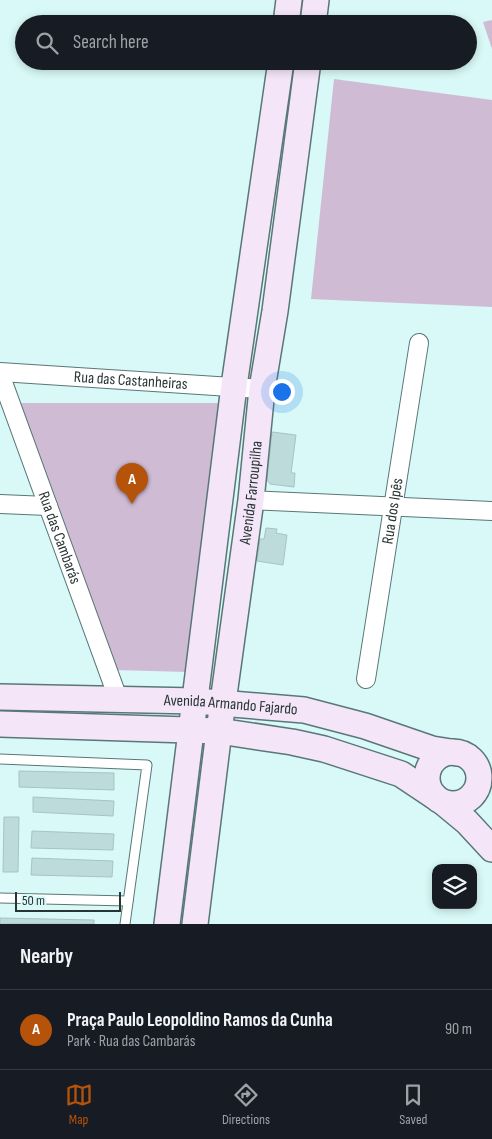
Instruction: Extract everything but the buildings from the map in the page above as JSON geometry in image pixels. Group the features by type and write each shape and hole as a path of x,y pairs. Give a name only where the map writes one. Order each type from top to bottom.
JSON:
{"main road":[{"path":"287,15 289,0"},
{"path":"314,15 316,0"},
{"name":"Avenida Farroupilha","path":"168,924 234,386 280,70"},
{"name":"Avenida Farroupilha","path":"195,924 219,730 251,500 262,389 275,311 307,70"},
{"path":"248,293 264,297 275,311"},
{"path":"207,614 236,617"},
{"name":"Avenida Armando Fajardo","path":"0,697 119,701 196,701 304,710 365,726 432,748 480,774"},
{"name":"Avenida Armando Fajardo","path":"0,724 219,730 292,742 353,758 401,774 439,799 467,822 492,849"},
{"path":"439,757 480,774 472,797 462,803 439,799 428,785 430,766 439,757"}],"street":[{"name":"Rua dos Ipês","path":"366,679 419,343"},
{"name":"Rua das Castanheiras","path":"0,373 262,389"},
{"name":"Rua das Cambarás","path":"0,373 119,701"},
{"path":"251,500 492,511"},
{"path":"0,504 48,506"}],"lane":[{"path":"0,759 147,765 125,924"},
{"path":"0,898 128,901"}],"shaded area":[{"path":"492,20 492,49 483,22"},
{"path":"334,79 492,100 492,307 311,299"},
{"path":"19,403 221,403 187,672 115,670"}],"place":[{"name":"Praça Paulo Leopoldino Ramos da Cunha","path":"132,504"}]}
